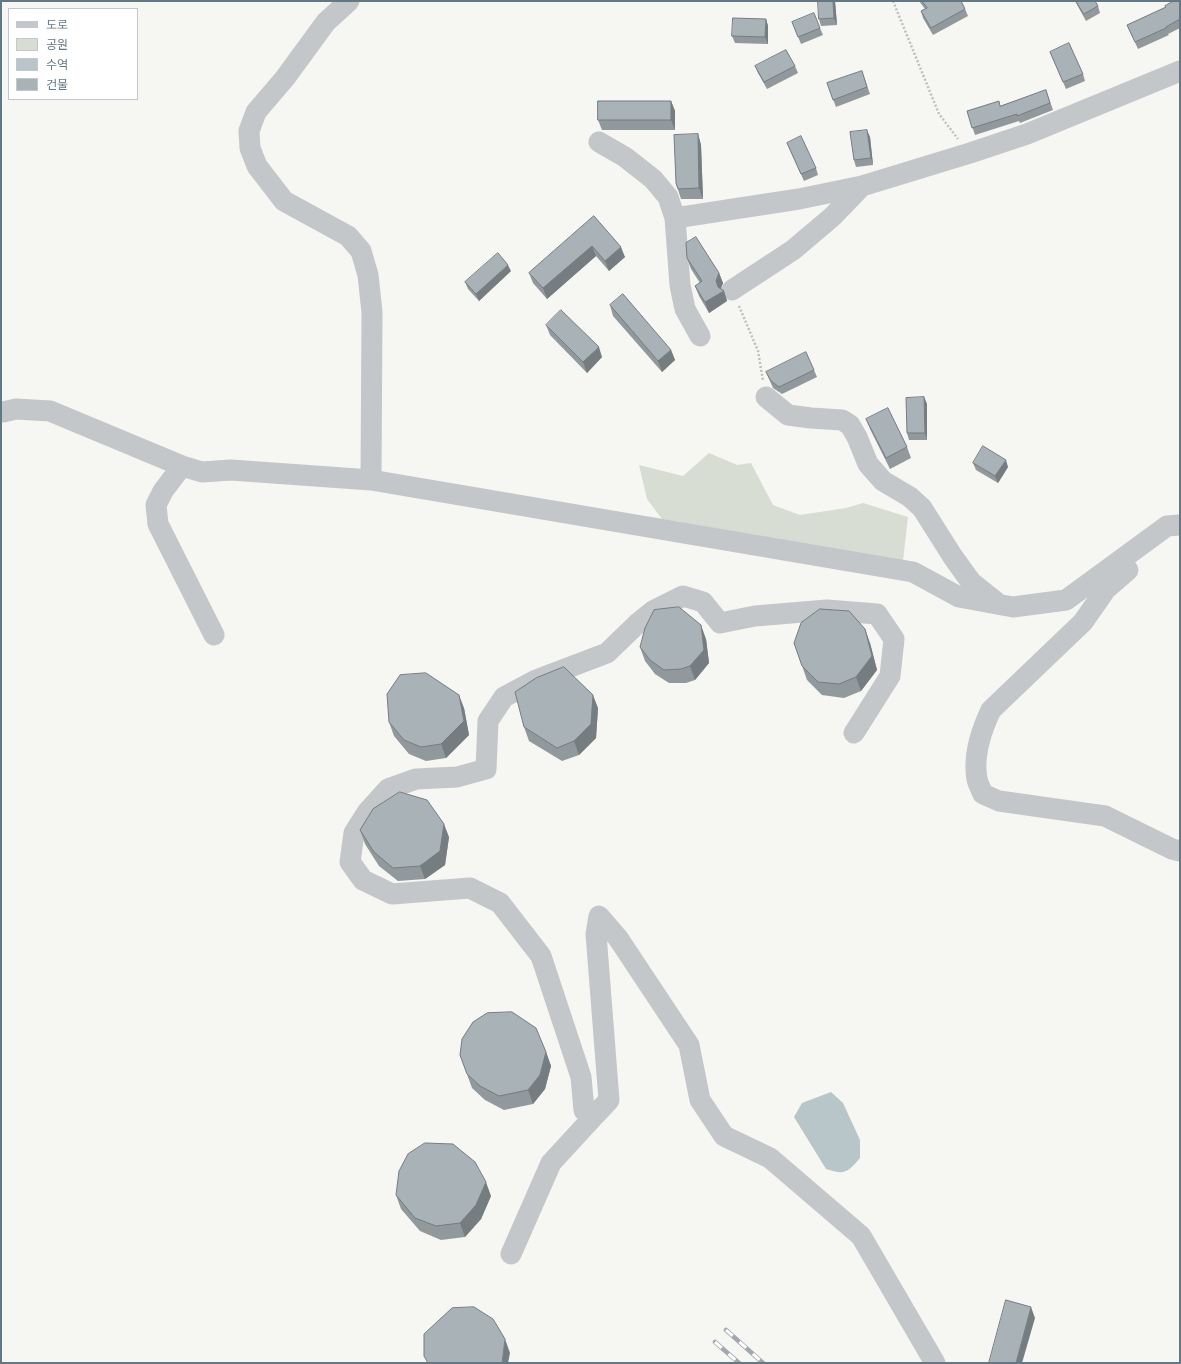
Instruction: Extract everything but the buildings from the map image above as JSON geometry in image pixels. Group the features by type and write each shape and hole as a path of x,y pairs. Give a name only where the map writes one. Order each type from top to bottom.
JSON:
{"street":[{"path":"349,1 326,22 285,78 256,112 249,131 250,148 257,166 284,202 348,236 361,251 368,276 372,312 371,480"},
{"path":"675,218 799,199 862,186 1027,134 1180,71"},
{"path":"599,142 625,157 653,179 668,197 675,218 680,285 685,309 700,336"},
{"path":"732,290 792,250 832,217 862,186"},
{"path":"766,397 788,415 842,420 850,424 868,464 883,481 910,497 922,508 953,558 971,582 999,604"},
{"path":"3,412 16,409 50,411 182,466 202,472 231,470 371,480 913,572 959,597 1013,607 1066,600 1167,526 1180,524"},
{"path":"182,466 163,491 156,505 158,524 214,635"},
{"path":"1180,536 1153,550 1117,578 1106,589 1083,622 991,710 985,723 976,756 977,781 983,794 999,801 1105,816 1172,849 1180,851"},
{"path":"596,1114 584,1110 581,1077 541,956 500,903 470,888 392,894 363,880 350,862 354,833 368,811 388,789 416,779 457,777 486,769 488,721 504,697 536,680 607,653 653,611 683,596 703,602 720,623 755,616 828,610 877,614 894,639 890,676 854,733"},
{"path":"511,1254 551,1163 609,1100 596,934 599,916 618,938 689,1045 700,1100 724,1136 770,1158 861,1236 935,1363"}],"path":[{"path":"893,1 939,114 970,153"},
{"path":"732,290 758,351 766,397"}],"green space":[{"path":"709,453 737,465 751,463 773,505 800,515 846,508 863,503 908,517 903,561 662,519 647,499 639,465 683,476"}],"water":[{"path":"831,1092 843,1103 860,1140 860,1158 849,1170 842,1172 826,1169 794,1117 802,1103"}],"railway":[{"path":"726,1330 763,1363"},
{"path":"715,1342 739,1363"}]}
